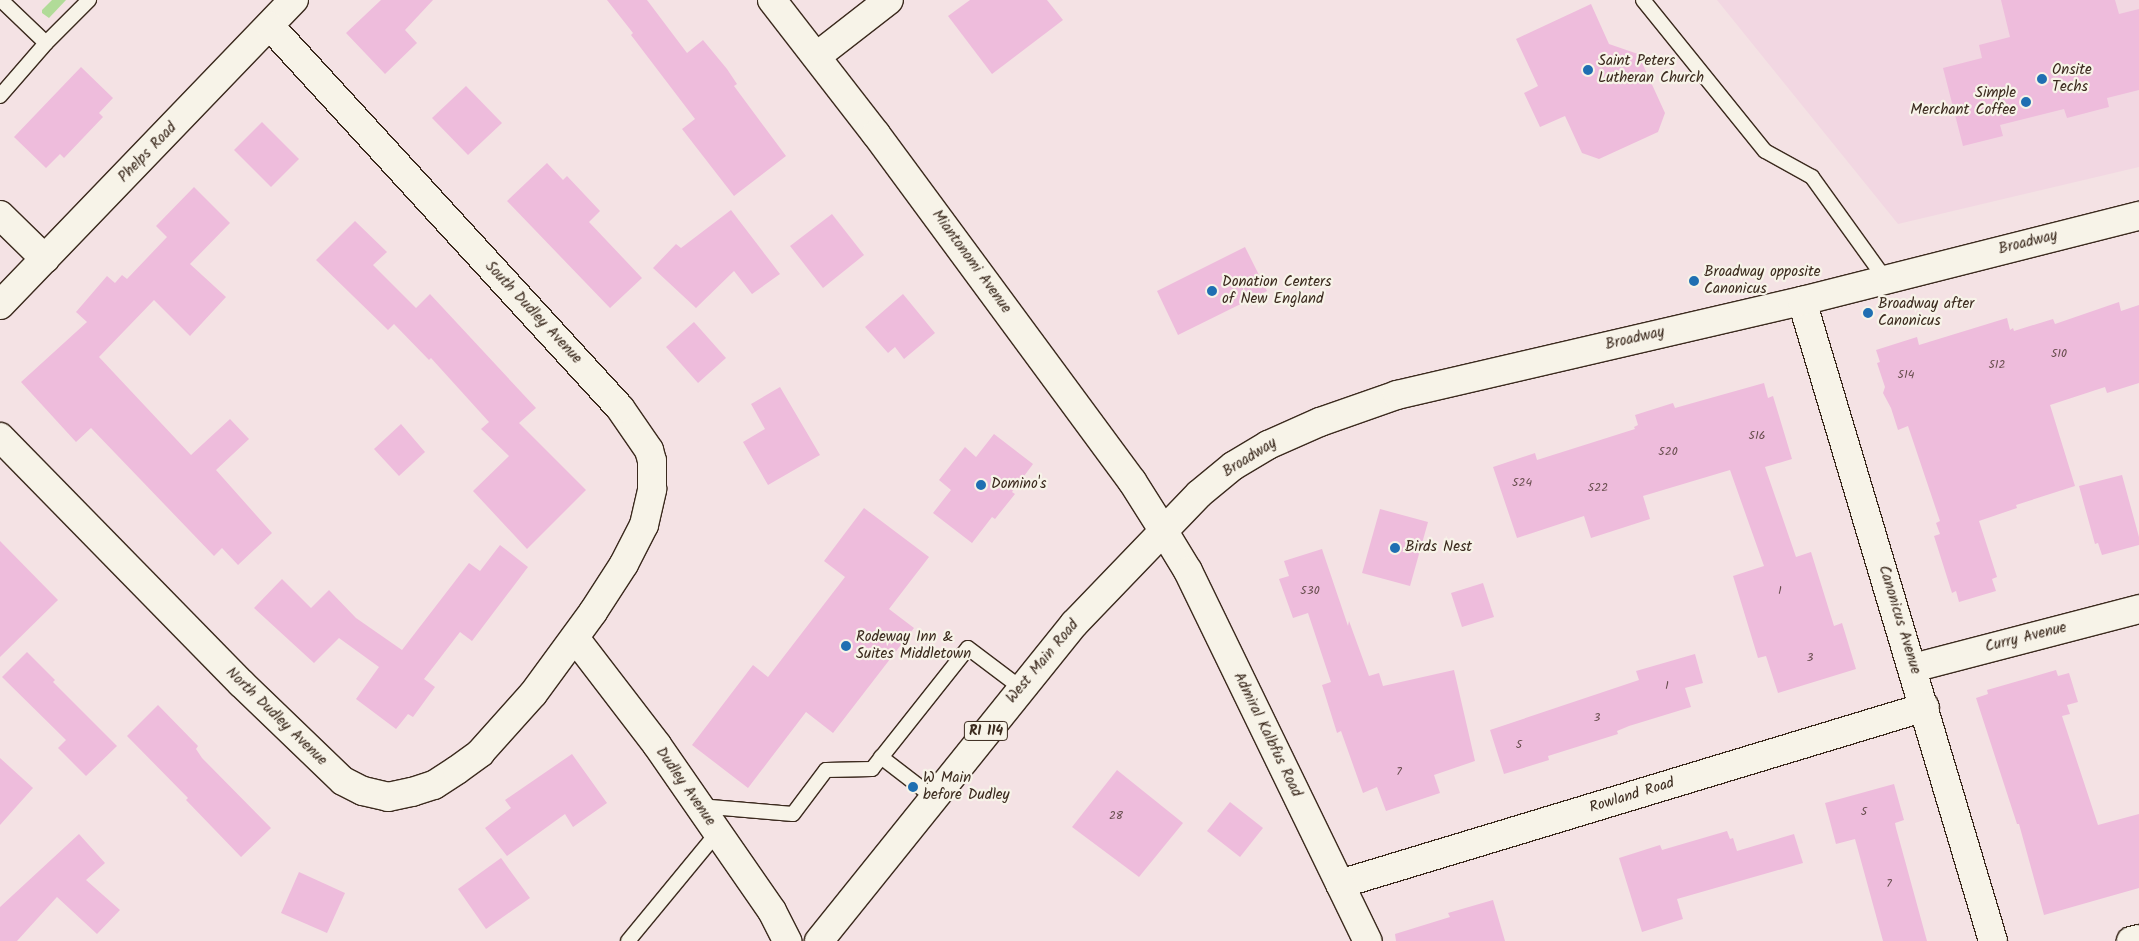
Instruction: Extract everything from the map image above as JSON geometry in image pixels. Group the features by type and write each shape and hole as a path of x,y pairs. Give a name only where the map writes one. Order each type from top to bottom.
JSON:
{"street":[{"name":"Phelps Road","path":"0,305 294,0"},
{"name":"Miantonomi Avenue","path":"772,0 817,56 1132,481 1163,530"},
{"path":"817,56 889,0"},
{"name":"South Dudley Avenue","path":"270,26 620,408 649,450 652,460 652,489 644,525 624,564 575,638"},
{"path":"0,215 45,259"},
{"name":"Broadway","path":"1163,530 1199,494 1233,466 1268,445 1320,422 1397,395 1802,301 2139,216"},
{"name":"Canonicus Avenue","path":"1802,301 1925,707 1993,941"},
{"name":"North Dudley Avenue","path":"0,437 241,684 342,781 363,790 388,797 412,792 434,785 457,770 480,753 518,712 552,671 575,638"},
{"name":"West Main Road","path":"819,941 1074,624 1163,530"},
{"name":"Admiral Kalbfus Road","path":"1163,530 1188,571 1368,941"},
{"name":"Curry Avenue","path":"1913,668 2139,609"},
{"name":"Dudley Avenue","path":"575,638 657,745 772,911 787,941"},
{"name":"Rowland Road","path":"1340,884 1925,707"},
{"path":"2131,941 2139,939"}],"lane":[{"path":"1,0 46,43"},
{"path":"0,96 46,43 89,0"},
{"path":"1643,0 1765,151 1812,177 1886,280"},
{"path":"698,806 793,814 826,770 872,769 968,648 1021,688"},
{"path":"881,758 934,798"},
{"path":"628,941 717,833"}],"shaded area":[{"path":"1717,0 2139,0 2139,167 1898,224"}],"green space":[{"path":"52,0 66,0 49,18 42,13 42,10"}],"building":[{"path":"381,0 433,0 405,30 417,43 385,74 346,33"},
{"path":"607,0 647,0 687,53 703,40 727,69 737,84 734,86 786,156 734,196 682,129 695,119 631,35 633,33"},
{"path":"970,0 1047,0 1063,20 992,74 948,16"},
{"name":"Onsite Techs","path":"2001,0 2115,0 2119,14 2139,9 2139,90 2107,98 2109,107 2067,118 2064,109 2000,125 2003,136 1963,146 1943,68 1982,58 1979,45 2010,37"},
{"name":"Saint Peters Lutheran Church","path":"1591,4 1609,44 1638,54 1665,113 1658,132 1599,159 1582,153 1565,116 1540,127 1524,93 1538,86 1516,39"},
{"path":"81,67 113,98 99,113 103,117 64,158 60,154 46,168 14,137"},
{"path":"466,86 502,123 468,155 432,118"},
{"path":"262,122 299,159 271,187 234,150"},
{"path":"547,163 563,180 567,176 600,211 589,222 642,278 610,308 507,201"},
{"path":"194,187 230,223 190,264 226,297 190,336 154,300 99,357 191,455 230,419 249,439 216,470 272,533 238,565 222,548 214,556 91,428 76,442 21,382 87,322 76,312 107,276 115,283 122,275 127,279 167,237 156,226"},
{"path":"731,210 780,274 752,294 734,271 696,308 653,268 676,244 681,248"},
{"path":"832,214 864,255 823,288 790,246"},
{"path":"355,221 387,252 373,265 416,308 430,294 536,408 519,423 586,490 527,549 473,491 509,456 481,429 489,422 431,358 429,360 394,324 388,330 316,260"},
{"name":"Donation Centers of New England","path":"1245,247 1267,291 1178,335 1157,291"},
{"path":"903,294 935,333 904,359 895,347 888,353 865,327"},
{"path":"2119,302 2121,311 2139,305 2139,383 2107,393 2105,387 2050,405 2075,486 2016,505 2017,508 1979,521 1997,577 1992,579 1996,591 1959,602 1956,591 1952,593 1934,536 1940,534 1936,523 1940,521 1908,426 1898,430 1891,408 1883,393 1885,387 1877,363 1880,362 1876,350 1917,337 1919,345 2007,318 2010,330 2013,328 2014,331 2053,319 2055,324"},
{"path":"694,322 726,358 698,383 666,347"},
{"path":"1764,383 1768,398 1773,396 1792,459 1765,467 1796,557 1811,552 1834,626 1842,623 1856,669 1778,693 1766,656 1758,658 1733,576 1764,566 1730,470 1643,496 1650,519 1591,538 1584,516 1517,538 1493,467 1535,453 1537,460 1635,429 1634,427 1638,425 1635,415 1673,403 1675,408"},
{"path":"780,387 820,455 768,485 743,442 765,429 751,404"},
{"path":"401,424 425,452 399,476 374,449"},
{"name":"Domino's","path":"994,434 1033,464 1012,492 1015,494 995,519 992,517 972,543 933,513 951,490 939,480 965,447 976,457"},
{"path":"2122,475 2139,537 2139,545 2102,555 2098,543 2095,544 2079,486"},
{"name":"Rodeway Inn & Suites Middletown","path":"864,508 929,557 889,609 914,628 833,733 806,712 748,788 692,745 753,665 768,677 845,577 824,561"},
{"name":"Birds Nest","path":"1380,509 1428,522 1410,586 1362,573"},
{"path":"0,541 58,600 0,657"},
{"path":"500,545 528,567 472,641 460,632 424,679 435,687 413,717 408,714 396,729 356,699 379,667 339,638 314,663 254,608 282,579 311,608 329,590 356,618 402,650 469,563 480,571"},
{"path":"1322,549 1348,626 1349,621 1369,676 1379,673 1383,686 1454,670 1475,761 1434,775 1440,793 1386,811 1377,787 1363,793 1341,731 1337,733 1322,685 1331,682 1308,613 1293,618 1279,579 1289,576 1284,561"},
{"path":"1483,583 1494,617 1462,627 1451,593"},
{"path":"27,652 55,680 53,682 117,746 86,776 58,748 66,740 2,677"},
{"path":"1695,654 1703,683 1685,688 1691,707 1629,726 1617,731 1618,734 1548,756 1549,760 1504,774 1490,730 1639,680 1636,671"},
{"path":"2056,670 2058,676 2069,673 2078,702 2067,705 2070,714 2062,716 2098,825 2139,814 2139,888 2044,915 2019,824 2017,824 1976,698 1988,694 1987,690"},
{"path":"158,705 198,746 196,749 202,758 271,828 241,857 186,800 188,798 127,736"},
{"path":"572,754 607,803 573,827 565,814 507,856 485,828 511,808 505,800"},
{"path":"0,758 33,788 0,825"},
{"path":"1117,770 1183,823 1139,877 1072,827"},
{"path":"1894,784 1904,820 1895,823 1896,828 1927,941 1883,941 1855,839 1836,844 1825,803"},
{"path":"1230,802 1263,828 1240,857 1207,831"},
{"path":"1727,831 1730,839 1733,838 1737,851 1794,834 1803,863 1677,899 1683,919 1642,932 1619,858 1660,845 1662,850"},
{"path":"79,834 105,863 86,880 120,910 97,934 57,897 17,941 0,941 0,907"},
{"path":"501,858 530,898 486,929 458,889"},
{"path":"299,872 345,893 327,933 281,913"},
{"path":"1493,900 1505,941 1396,941 1395,934 1450,917 1448,913"}],"place":[{"name":"Saint Peters Lutheran Church","path":"1588,70"},
{"name":"Onsite Techs","path":"2042,79"},
{"name":"Simple Merchant Coffee","path":"2026,102"},
{"name":"Broadway opposite Canonicus","path":"1694,281"},
{"name":"Donation Centers of New England","path":"1212,291"},
{"name":"Broadway after Canonicus","path":"1868,313"},
{"name":"Domino's","path":"981,485"},
{"name":"Birds Nest","path":"1395,548"},
{"name":"Rodeway Inn & Suites Middletown","path":"846,646"},
{"name":"W Main before Dudley","path":"913,787"}]}
